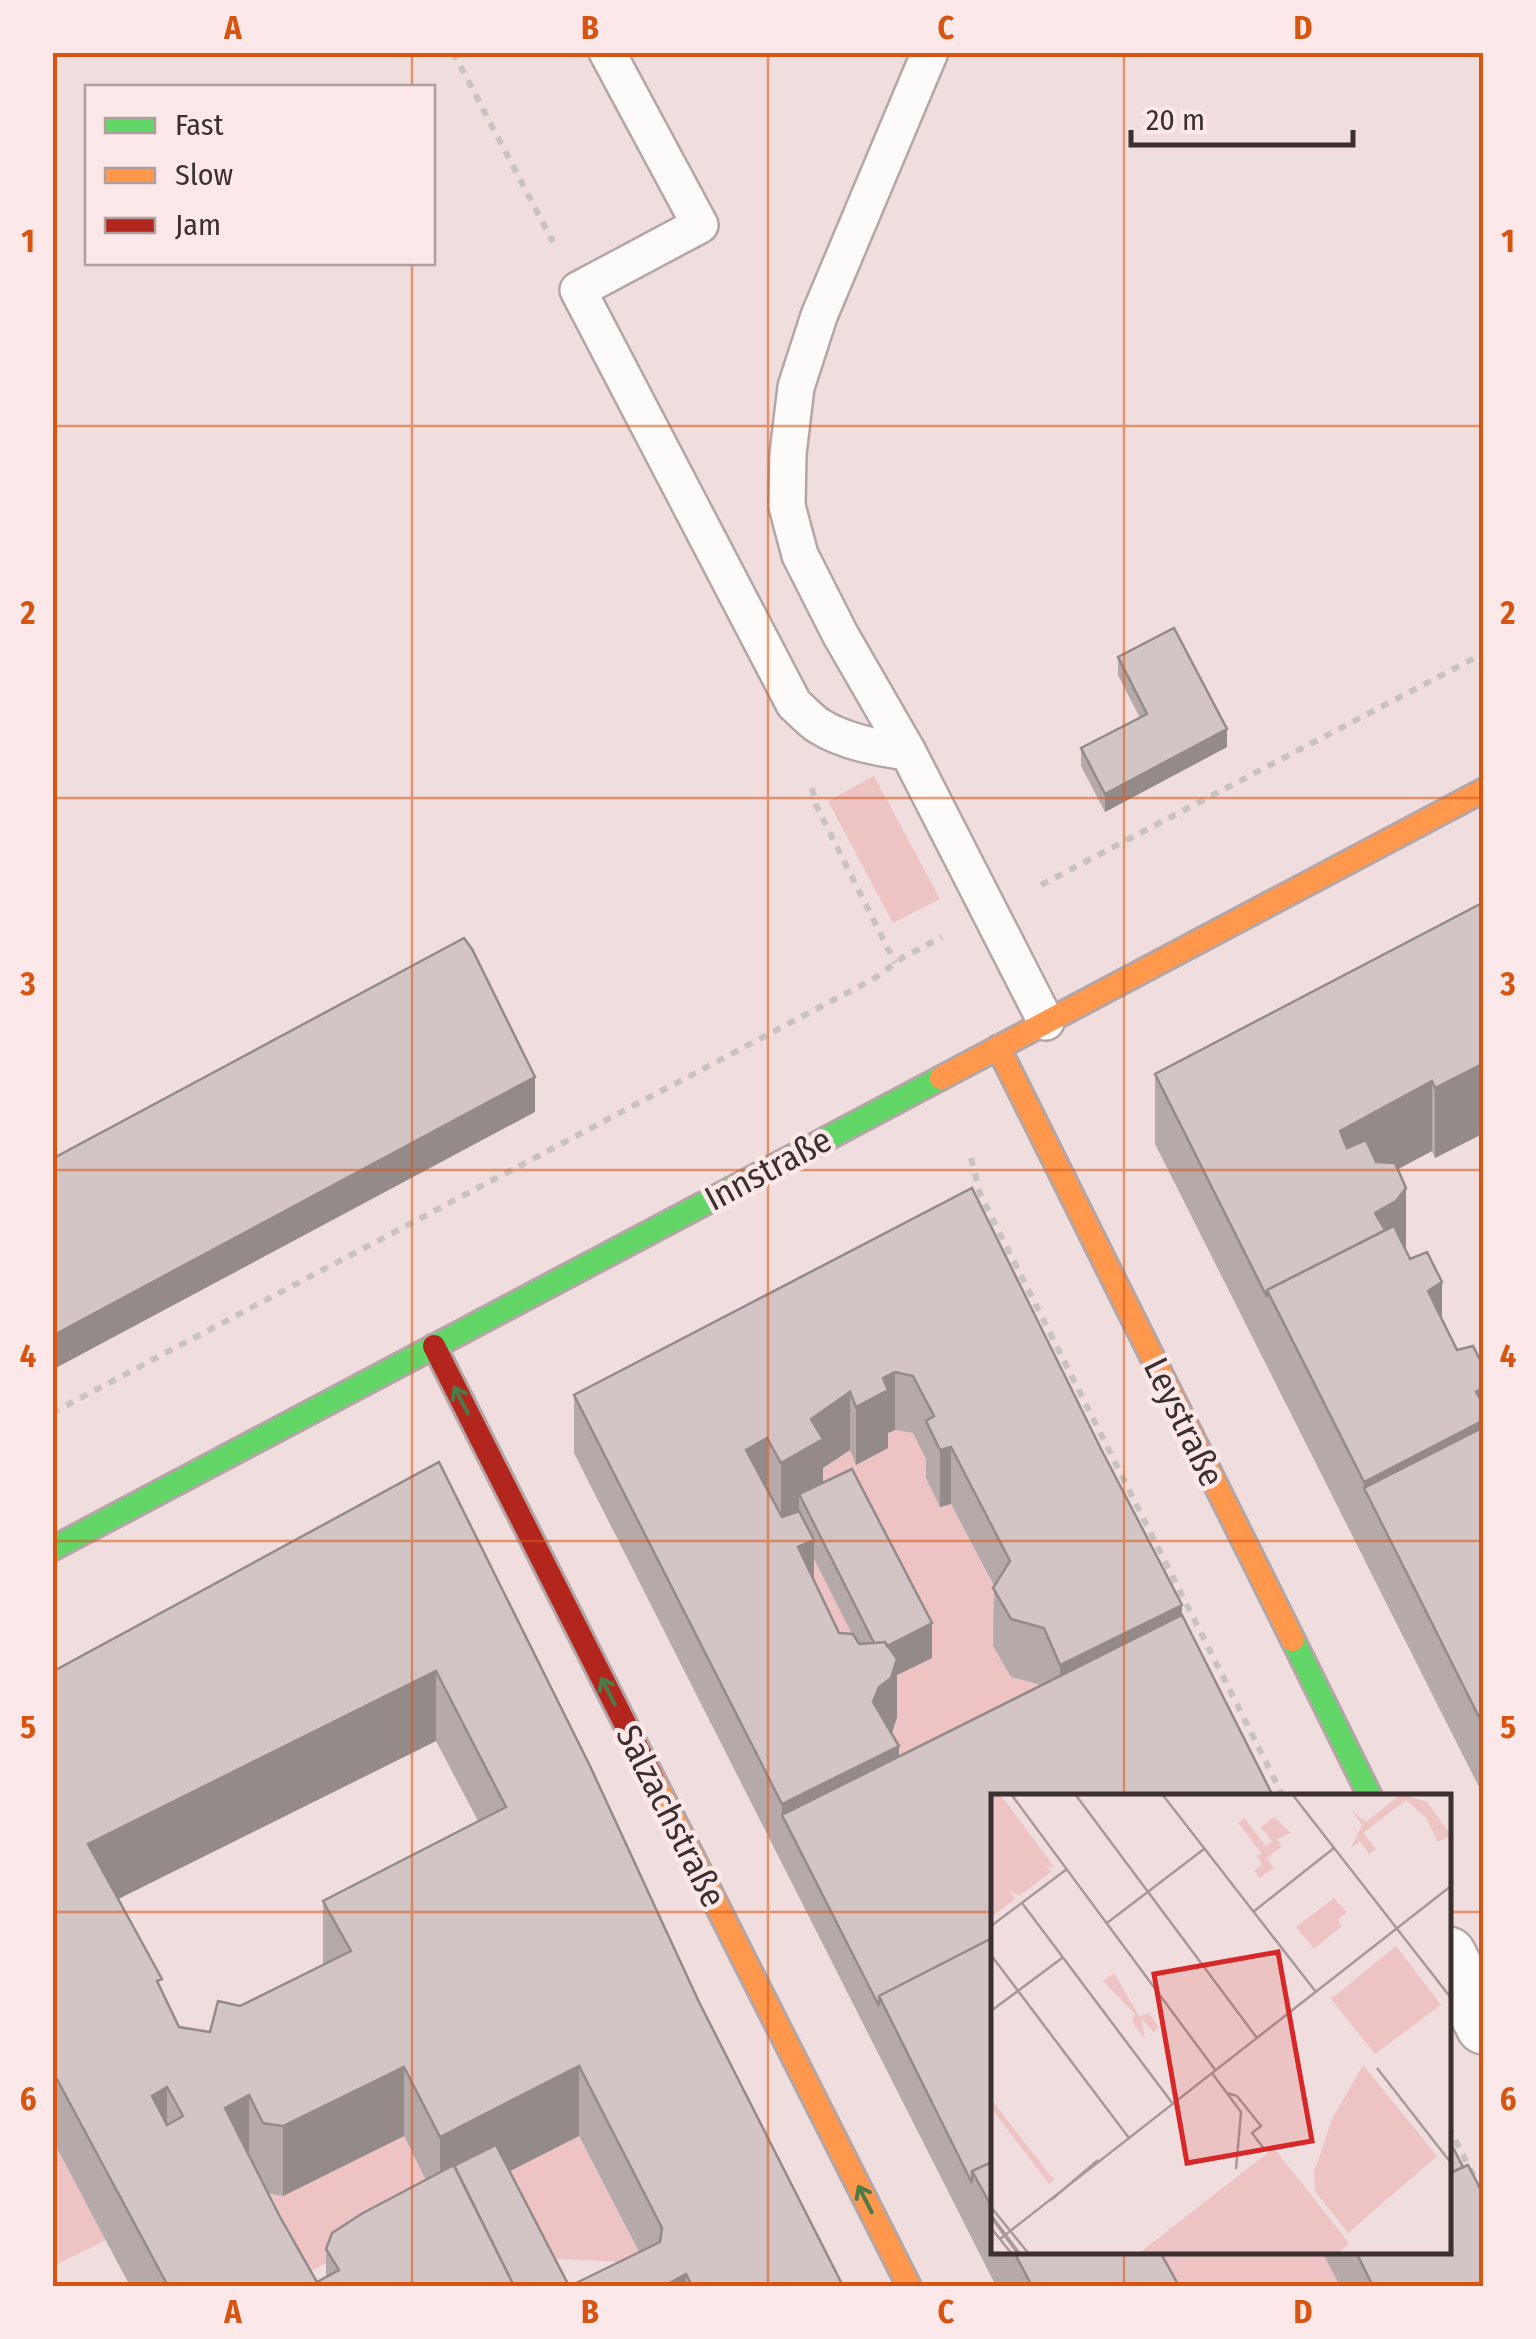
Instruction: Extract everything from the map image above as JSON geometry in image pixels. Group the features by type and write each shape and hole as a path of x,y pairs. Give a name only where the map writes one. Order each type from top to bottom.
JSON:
{"street":[{"name":"Innstraße","path":"52,1549 1484,790"},
{"name":"Leystraße","path":"998,1047 1369,1794"},
{"name":"Salzachstraße","path":"434,1346 908,2286"},
{"path":"1451,1961 1484,2026"}],"lane":[{"path":"607,52 700,225 578,290 794,704 832,732 876,748 908,752"},
{"path":"930,52 819,316 796,387 787,506 800,555 908,752 1046,1022"}],"path":[{"path":"453,52 578,290"},
{"path":"52,1413 875,978 989,912 1484,653"},
{"path":"794,704 816,805 895,963"},
{"path":"971,1158 980,1194 1282,1794"},
{"path":"1451,2132 1484,2196"}],"shaded area":[{"path":"874,776 940,899 893,923 828,801"},
{"path":"895,1430 913,1433 934,1474 940,1507 951,1504 1010,1618 993,1646 1011,1677 1044,1686 899,1803 859,1702 767,1496 811,1477 850,1450 857,1465 887,1448 883,1436","holes":["852,1504 931,1658 879,1684"]},
{"path":"404,2136 440,2207 280,2286 249,2165"},
{"path":"579,2136 644,2263 537,2258 496,2179"},
{"path":"52,2140 106,2240 53,2266 52,2266"},
{"path":"1125,2254 1323,2254 1340,2286 1142,2286"}],"building":[{"path":"1174,628 1227,729 1105,794 1081,748 1147,714 1118,657"},
{"path":"1484,902 1484,1063 1435,1088 1432,1081 1340,1131 1347,1148 1366,1140 1376,1162 1395,1163 1406,1188 1396,1201 1375,1213 1385,1230 1267,1290 1267,1297 1155,1074"},
{"path":"464,938 535,1077 52,1336 52,1159"},
{"path":"972,1188 1182,1605 1060,1665 1044,1628 1011,1619 993,1588 1010,1561 951,1447 940,1450 926,1421 934,1416 913,1376 895,1372 883,1378 888,1390 856,1407 850,1392 811,1419 823,1439 781,1463 767,1438 746,1450 782,1517 799,1511 814,1540 798,1547 839,1633 853,1634 859,1644 885,1642 897,1659 891,1678 879,1687 873,1702 899,1746 782,1804 574,1395"},
{"path":"1394,1226 1410,1259 1427,1252 1442,1282 1428,1291 1457,1350 1473,1346 1484,1368 1484,1387 1476,1392 1484,1405 1484,1420 1364,1482 1267,1290"},
{"path":"1484,1427 1484,1727 1364,1488"},
{"path":"439,1462 590,1766 699,2002 843,2286 692,2286 686,2274 664,2286 570,2286 660,2242 662,2228 579,2066 440,2137 404,2067 283,2126 263,2123 249,2095 225,2108 317,2282 339,2270 326,2249 332,2233 454,2165 514,2286 168,2286 52,2070 52,1672","holes":["436,1671 506,1807 323,1901 351,1951 240,2006 218,2001 210,2032 179,2027 157,1981 162,1979 88,1844","167,2087 183,2116 167,2125 152,2096"]},
{"path":"852,1469 932,1623 887,1646 885,1642 874,1643 799,1494"},
{"path":"1182,1615 1272,1794 991,1794 991,1939 879,1996 879,2006 782,1815"},
{"path":"991,1939 991,2162 972,2171 972,2183 879,1996"},
{"path":"1451,2144 1463,2167 1451,2173"},
{"path":"496,2145 569,2286 514,2286 454,2166"},
{"path":"991,2162 991,2206 972,2171"},
{"path":"1468,2165 1484,2196 1484,2286 1373,2286 1357,2254 1451,2254 1451,2173"},
{"path":"1015,2254 1161,2254 1179,2286 1032,2286"}],"traffic: fast":[{"path":"52,1549 941,1078"},
{"path":"1293,1640 1369,1794"}],"traffic: slow":[{"path":"941,1078 1484,790"},
{"path":"998,1047 1293,1640"},
{"path":"652,1777 909,2286"}],"traffic: jam":[{"path":"434,1346 652,1777"}]}
